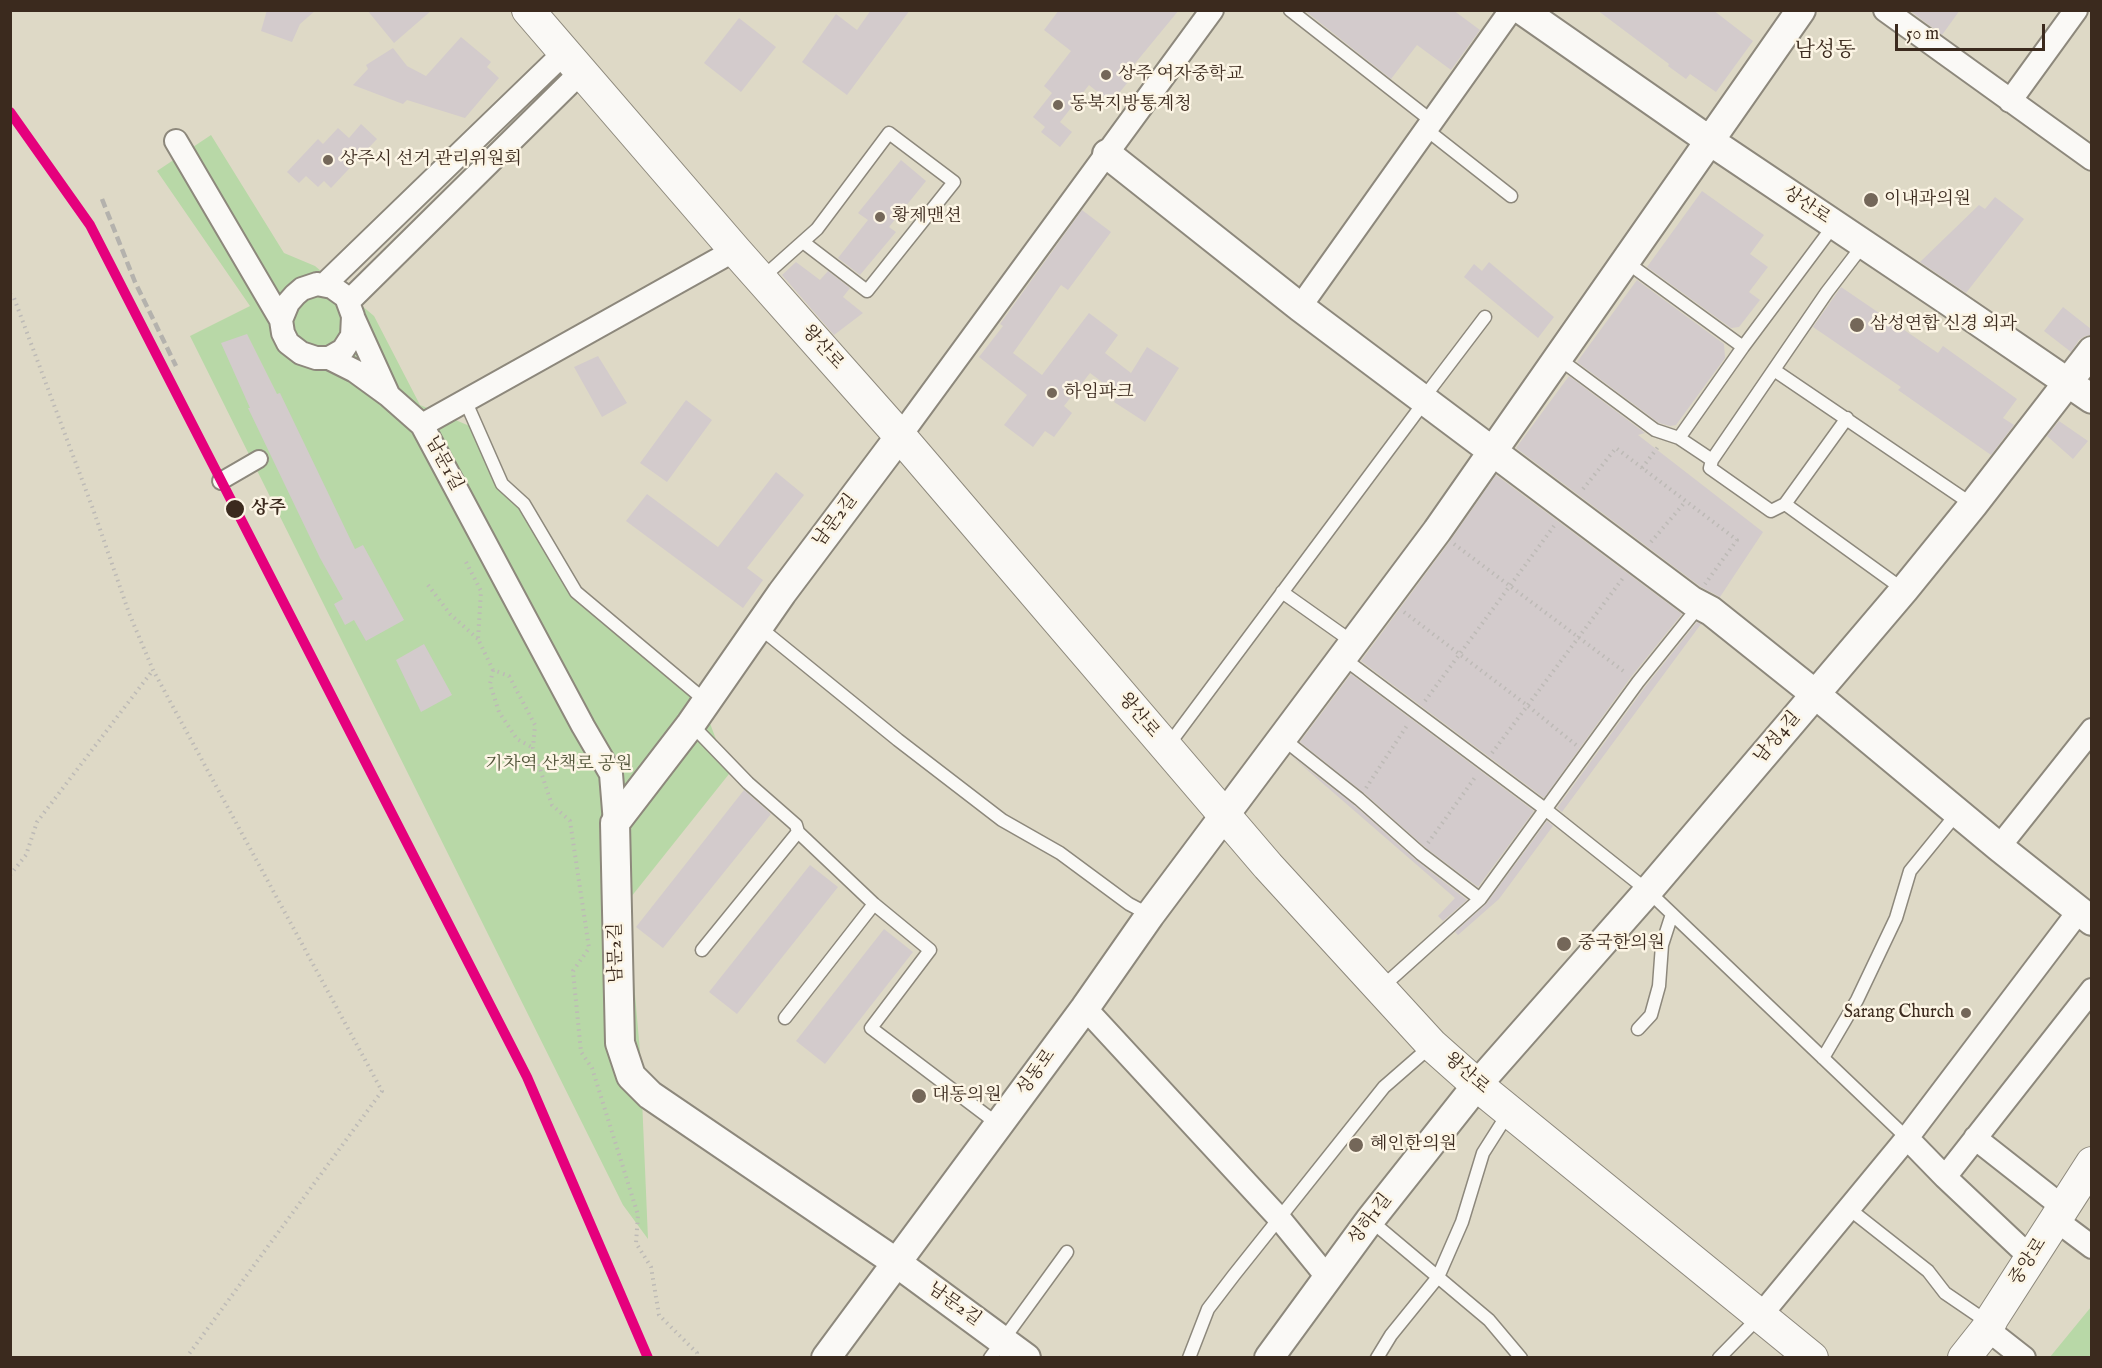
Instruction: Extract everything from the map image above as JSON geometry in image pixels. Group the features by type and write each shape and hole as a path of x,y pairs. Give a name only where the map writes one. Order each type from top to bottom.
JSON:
{"main road":[{"name":"왕산로","path":"528,10 735,250 900,436 1225,817 1432,1045 1477,1085 1812,1358"},
{"name":"중앙로","path":"1964,1358 1988,1326 2091,1164"}],"street":[{"path":"900,436 1212,10"},
{"path":"1300,307 1512,10"},
{"name":"상산로","path":"1522,10 1710,141 2091,399"},
{"name":"성동로","path":"826,1358 1085,1008 1150,915 1437,531 1801,10"},
{"path":"1885,10 2091,159"},
{"path":"2010,101 2076,10"},
{"path":"324,285 573,62"},
{"path":"329,358 343,350 352,336 350,309 573,62"},
{"path":"176,141 281,320 283,333 288,343 301,353 316,358 329,358 355,371 388,395 422,425"},
{"path":"1107,154 1300,307 1636,560 1696,603 1711,611 1999,847 2087,912 1760,1316"},
{"name":"남문1길","path":"615,823 611,774 422,425 735,250"},
{"path":"257,280 295,295"},
{"path":"281,320 288,303 302,289 317,284 332,287 346,297 388,395"},
{"name":"남성4길","path":"1477,1085 1648,891 1904,590 1973,505 2091,351"},
{"name":"남문2길","path":"900,436 759,627 699,713 615,823 620,1043 631,1076 650,1095 897,1263 996,1349 1026,1358"},
{"path":"221,481 259,459"},
{"path":"1999,847 2091,730"},
{"path":"611,774 645,783"},
{"path":"1945,1177 2091,990"},
{"path":"1085,1008 1280,1218 1328,1278"},
{"name":"성하1길","path":"1269,1358 1371,1220 1477,1085"},
{"path":"1907,1137 1945,1177 2031,1258"},
{"path":"1975,1138 2060,1214 2091,1247"},
{"path":"1988,1326 2024,1358"}],"lane":[{"path":"1290,10 1511,195"},
{"path":"761,279 817,230 889,133 954,182 867,291 804,242"},
{"path":"1674,436 1834,225"},
{"path":"1847,418 1785,504 1771,511 1710,468 1712,460 1827,292 1863,245"},
{"path":"1625,261 1743,347"},
{"path":"1166,749 1485,317"},
{"path":"1558,358 1655,430 1674,436 1712,460"},
{"path":"1774,370 1973,505"},
{"path":"465,400 502,484 524,504 576,592 699,713 748,783 796,825 798,832 874,904 930,950 871,1028 999,1125"},
{"path":"1785,504 1904,590"},
{"path":"1282,592 1415,713 1485,763 1648,891 1907,1137"},
{"path":"1380,988 1480,899 1696,603"},
{"path":"759,627 898,740 1002,820 1060,853 1129,904 1150,915"},
{"path":"1282,738 1359,799 1421,854 1480,899"},
{"path":"1823,1058 1857,1000 1896,918 1910,871 1958,813"},
{"path":"702,950 798,832"},
{"path":"785,1018 874,904"},
{"path":"1638,1029 1651,1015 1659,986 1662,945 1672,914"},
{"path":"1189,1358 1208,1310 1384,1087 1432,1045"},
{"path":"1377,1358 1391,1335 1438,1276 1462,1222 1483,1153 1509,1111"},
{"path":"1848,1208 1928,1271 1945,1293 1988,1326"},
{"path":"1371,1220 1489,1320 1521,1358"},
{"path":"996,1349 1067,1252"},
{"path":"1719,1358 1760,1316"}],"path":[{"path":"10,294 14,298 129,613 153,670 382,1091 186,1358"},
{"path":"1642,468 1674,436"},
{"path":"1359,799 1415,713 1567,508 1616,448 1737,540 1696,603"},
{"path":"1421,854 1485,763 1636,560 1686,501"},
{"path":"1437,531 1638,682"},
{"path":"466,562 481,591 478,639"},
{"path":"428,585 450,614 478,639 493,670 490,684 499,712 517,740 533,748"},
{"path":"1387,599 1528,706 1585,753"},
{"path":"10,875 26,855 37,822 153,670"},
{"path":"493,670 509,676 535,725 533,748 552,805 570,821 589,948 573,971 581,1052 592,1068 638,1215 636,1243 651,1267 659,1315 697,1353 696,1358"}],"green space":[{"name":"기차역 산책로 공원","path":"211,135 284,253 315,266 374,316 420,405 472,427 579,604 702,702 729,774 627,902 640,1052 648,1239 623,1205 190,336 250,306 157,171"},
{"path":"2091,1307 2091,1357 2050,1357"}],"building":[{"path":"267,10 316,10 300,24 292,42 261,31"},
{"path":"367,10 432,10 394,43"},
{"path":"871,10 910,10 847,95 802,62 836,14 857,30"},
{"name":"상주 여자중학교","path":"1059,10 1179,10 1123,78 1128,82 1111,103 1089,85 1060,122 1072,132 1060,147 1041,132 1045,127 1033,117 1052,93 1044,86 1071,51 1044,30"},
{"path":"1304,10 1453,10 1480,30 1451,70 1417,45 1391,79"},
{"path":"1597,10 1713,10 1753,41 1716,92 1690,74 1686,79"},
{"path":"1909,10 1960,10 1942,35"},
{"path":"739,18 776,47 741,92 704,63"},
{"path":"461,37 491,62 487,67 499,78 465,118 407,100 403,104 353,85 368,69 366,65 393,48 407,66 426,76"},
{"name":"상주시 선거 관리위원회","path":"361,124 377,139 331,188 324,181 318,187 306,176 299,183 287,172 318,139 323,144 338,128 349,138"},
{"name":"황제맨션","path":"901,160 926,181 889,227 896,232 860,275 838,258 868,220 858,213"},
{"path":"1702,191 1764,235 1750,254 1768,267 1749,292 1760,300 1739,327 1731,328 1647,267"},
{"path":"1995,197 2024,219 1966,293 1920,262 1979,205 1985,209"},
{"path":"1082,210 1111,232 1068,290 1061,285 1013,353 1042,375 1089,313 1118,335 1105,353 1131,373 1147,347 1179,368 1145,422 1114,402 1118,394 1090,373 1064,406 1072,413 1054,437 1045,431 1033,447 1004,425 1027,395 979,357 1003,326 1000,324"},
{"path":"796,262 820,280 828,271 850,288 843,297 863,313 834,335 782,275"},
{"path":"1489,262 1554,317 1538,338 1464,277 1474,264 1482,271"},
{"path":"1637,280 1724,344 1725,358 1676,425 1659,423 1577,362"},
{"path":"1841,287 1938,353 1943,346 2017,399 2003,418 2014,425 1991,455 1898,390 1901,387 1813,327"},
{"path":"2063,307 2091,329 2091,335 2079,340 2071,352 2044,331"},
{"path":"247,334 277,394 280,393 355,549 363,545 404,620 366,641 354,620 345,625 334,604 343,599 320,558 248,408 250,408 221,343"},
{"path":"598,356 627,403 602,417 574,367"},
{"path":"1569,376 1645,433 1638,435 1763,532 1720,597 1701,587 1516,448"},
{"path":"686,400 712,420 667,482 640,463"},
{"path":"2059,421 2088,441 2073,459 2047,436"},
{"path":"776,472 804,495 747,568 763,580 743,608 626,521 647,494 718,547"},
{"path":"1496,475 1682,614 1631,677 1544,798 1361,661"},
{"path":"1697,622 1701,624 1562,812 1557,808 1645,687"},
{"path":"424,644 452,695 421,712 396,660"},
{"path":"1351,674 1534,811 1478,887 1426,848 1364,793 1300,742"},
{"path":"1290,755 1354,805 1416,860 1467,900 1443,921 1438,916 1455,898"},
{"path":"744,790 771,814 663,948 636,927"},
{"path":"1547,821 1553,826 1499,899 1458,935 1455,932 1486,904"},
{"path":"810,865 838,887 737,1014 709,992"},
{"path":"884,929 913,952 825,1064 796,1041"}],"railway":[{"path":"102,199 135,282 176,366"}],"transit line":[{"path":"10,112 90,225 527,1077 648,1358"}],"place":[{"name":"상주 여자중학교","path":"1106,75"},
{"name":"동북지방통계청","path":"1058,105"},
{"name":"상주시 선거 관리위원회","path":"328,160"},
{"name":"이내과의원","path":"1871,200"},
{"name":"황제맨션","path":"880,217"},
{"name":"삼성연합 신경 외과","path":"1857,325"},
{"name":"하임파크","path":"1052,393"},
{"name":"상주","path":"235,509"},
{"name":"중국한의원","path":"1564,944"},
{"name":"Sarang Church","path":"1966,1013"},
{"name":"대동의원","path":"919,1096"},
{"name":"혜인한의원","path":"1356,1145"}],"district":[{"name":"남성동","path":"1825,52"}]}
